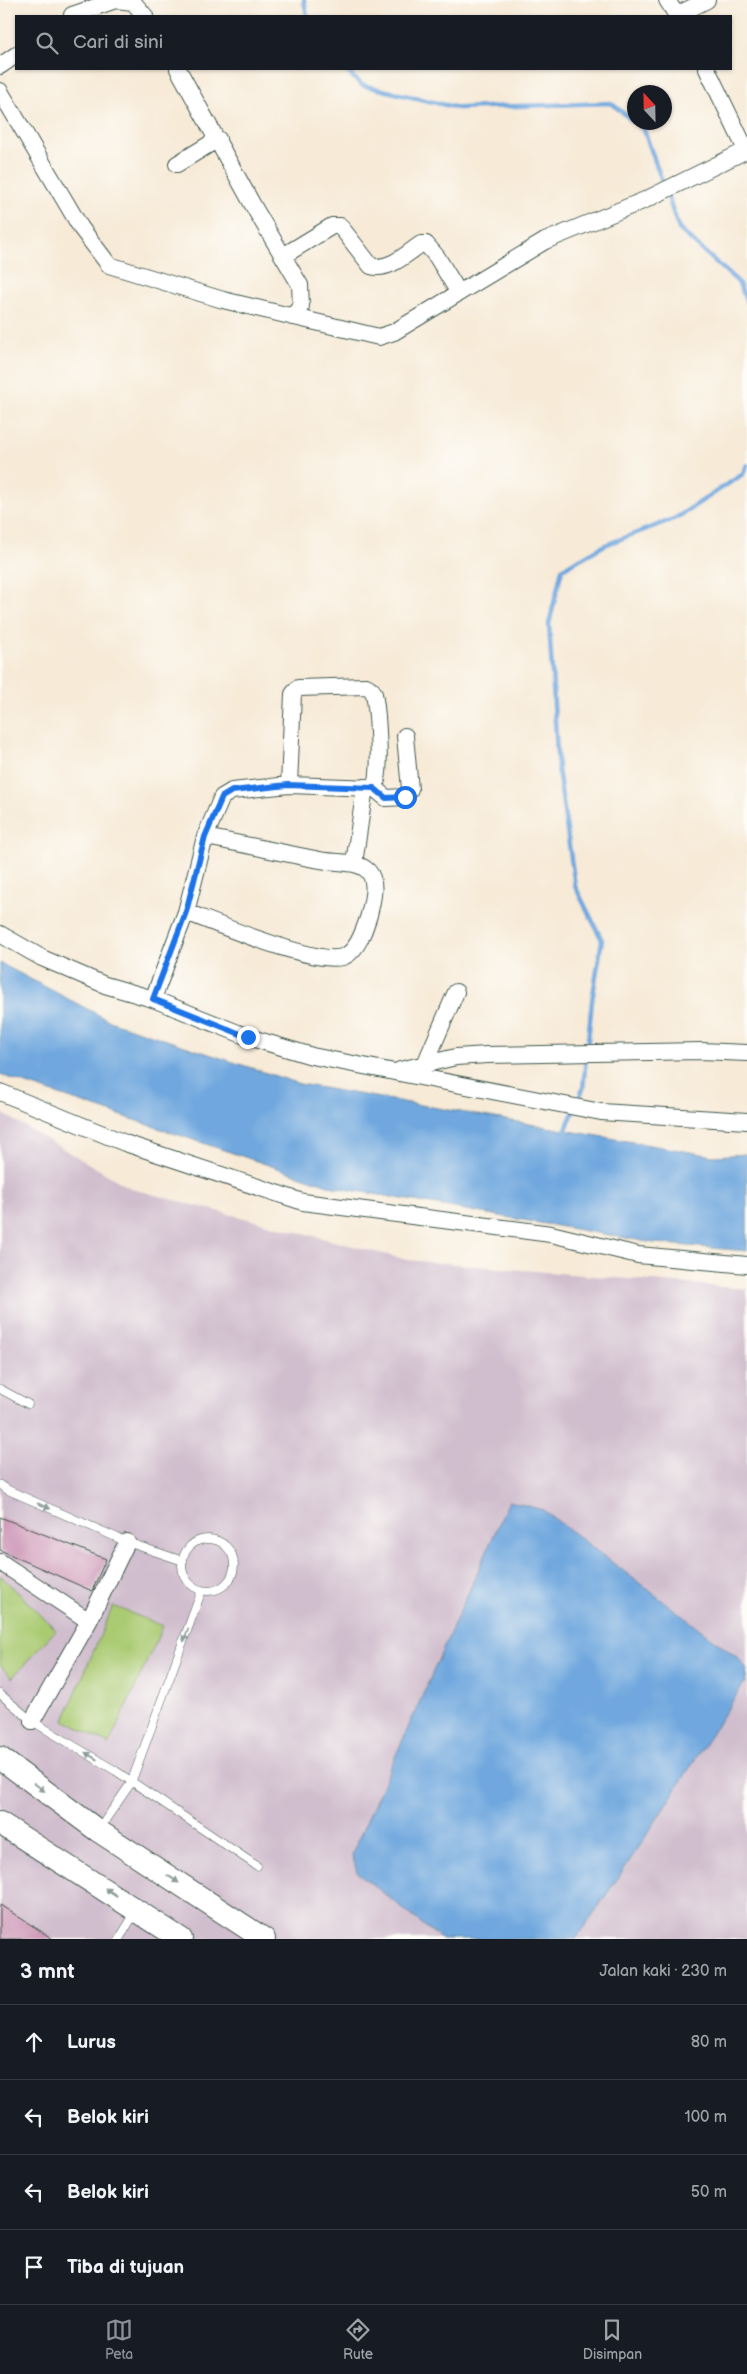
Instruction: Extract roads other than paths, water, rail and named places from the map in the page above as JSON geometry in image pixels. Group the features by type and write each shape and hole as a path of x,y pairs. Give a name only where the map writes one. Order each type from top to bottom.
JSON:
{"street":[{"path":"73,10 116,0 133,1 144,15"},
{"path":"667,0 677,15 707,0"},
{"path":"0,66 15,56"},
{"path":"179,70 255,209 300,285 302,295 301,306 292,316"},
{"path":"0,91 81,228 109,266 166,284 379,336 394,332 545,241 645,200 697,176 746,150 707,70"},
{"path":"177,164 218,139"},
{"path":"283,256 332,226 340,226 346,231 371,266 377,268 386,267 421,244 426,244 459,293"},
{"path":"288,785 293,694 295,691 298,688 366,686 374,694 379,776 378,782 370,787 354,864"},
{"path":"153,999 186,912 205,837 222,797 232,791 288,785 370,787 386,798 405,797 409,794 410,789 405,736"},
{"path":"186,912 293,951 334,959 350,954 361,936 368,916 374,890 368,870 354,864 319,860 205,837"},
{"path":"0,934 42,958 105,985 153,999 248,1037 312,1056 601,1112 747,1121"},
{"path":"425,1064 456,992"},
{"path":"393,1072 456,1057 701,1051 747,1053"},
{"path":"0,1092 125,1143 303,1202 551,1234 638,1254 747,1265"},
{"path":"32,1721 89,1621 127,1542"},
{"path":"0,1562 89,1621"},
{"path":"0,1758 97,1830 264,1939"},
{"path":"0,1823 137,1909 180,1939"}],"lane":[{"path":"0,1389 28,1404"},
{"path":"0,1484 8,1490 127,1542 183,1561"},
{"path":"201,1540 215,1540 227,1547 234,1560 234,1568 228,1581 217,1589 202,1590 191,1584 187,1579 182,1567 183,1561 189,1548 201,1540"},
{"path":"97,1830 131,1783 202,1590"},
{"path":"0,1694 32,1721 116,1771 131,1783 257,1866"},
{"path":"119,1939 137,1909"}],"water":[{"path":"0,963 112,1022 300,1084 713,1156 747,1154 747,1251 654,1243 334,1187 9,1078 0,1074"},
{"path":"509,1501 543,1510 738,1658 747,1669 746,1680 639,1847 576,1939 441,1939 357,1872 352,1854"}],"waterway":[{"path":"304,0 307,15"},
{"path":"345,70 362,85 458,108 611,103 627,116"},
{"path":"644,130 664,187"},
{"path":"667,194 679,229 738,282 747,302"},
{"path":"587,1050 592,1001 602,940 575,886 558,769 549,624 562,569 605,545 676,518 743,474 747,465"},
{"path":"577,1103 583,1089 586,1057"},
{"path":"563,1136 574,1110"}]}
